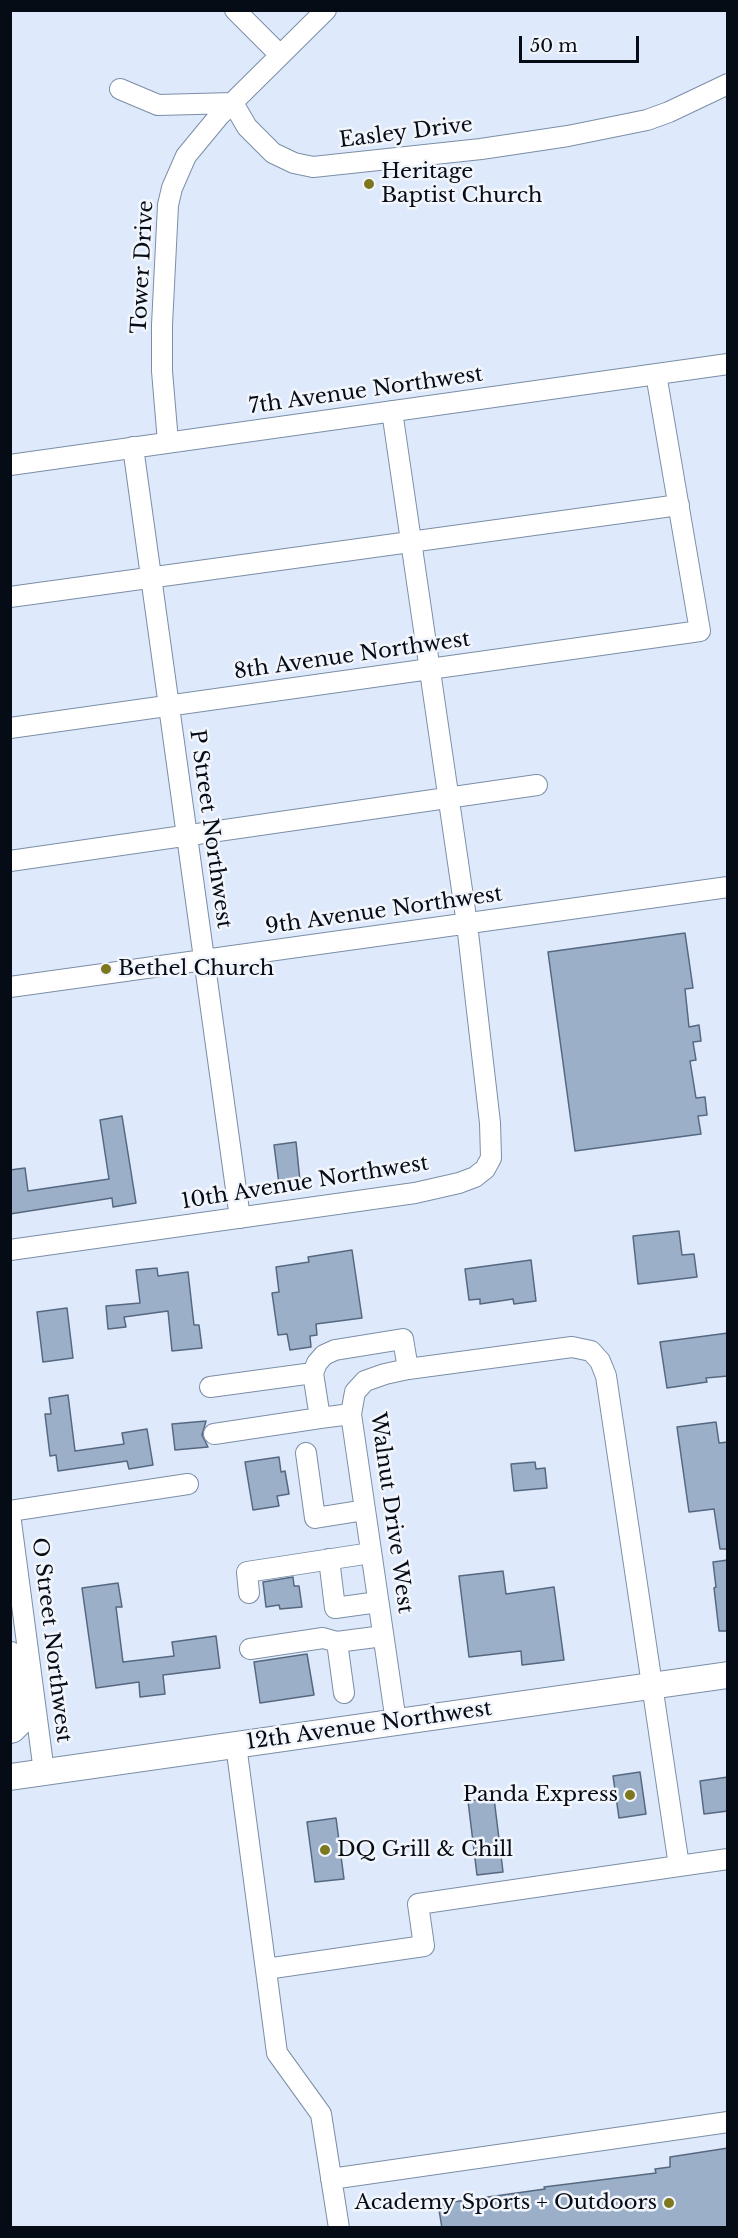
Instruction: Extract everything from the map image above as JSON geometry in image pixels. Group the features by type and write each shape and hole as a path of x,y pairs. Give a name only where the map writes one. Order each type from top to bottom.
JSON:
{"main road":[{"name":"12th Avenue Northwest","path":"10,1777 728,1676"}],"street":[{"path":"235,10 280,55"},
{"name":"Tower Drive","path":"168,442 162,371 162,325 168,205 172,188 186,156 233,102 326,10"},
{"path":"120,89 158,105 233,102"},
{"name":"Easley Drive","path":"233,102 247,128 258,141 273,153 294,164 313,167 481,149 568,136 646,120 725,91"},
{"name":"7th Avenue Northwest","path":"10,465 728,364"},
{"path":"10,597 679,505 656,374"},
{"name":"10th Avenue Northwest","path":"10,1250 415,1193 459,1184 475,1177 485,1169 491,1158 492,1143 467,924 392,411"},
{"name":"P Street Northwest","path":"133,447 240,1218"},
{"name":"8th Avenue Northwest","path":"10,728 700,631 679,505"},
{"path":"10,861 537,785"},
{"name":"9th Avenue Northwest","path":"10,987 728,887"},
{"path":"321,1418 313,1372 324,1355 335,1350 403,1339 408,1369"},
{"name":"Walnut Drive West","path":"396,1722 351,1414 355,1392 365,1382 385,1374 408,1369 572,1347 591,1351 600,1361 606,1376 679,1866"},
{"path":"210,1387 313,1372"},
{"path":"214,1434 351,1414"},
{"path":"306,1453 315,1518 365,1510"},
{"path":"10,1513 188,1484"},
{"name":"O Street Northwest","path":"10,1513 44,1772"},
{"path":"249,1593 247,1572 371,1553"},
{"path":"329,1559 336,1608 378,1602"},
{"path":"250,1649 323,1638 337,1642 383,1636"},
{"path":"337,1642 344,1693"},
{"path":"10,1732 15,1732 21,1725 11,1652"},
{"path":"10,1702 13,1723 10,1727"},
{"path":"236,1745 278,2053 321,2114 339,2228"},
{"path":"266,1969 424,1946 418,1904 728,1859"},
{"path":"331,2179 728,2122"}],"building":[{"path":"685,933 693,988 685,989 689,1027 699,1025 701,1041 693,1042 696,1060 690,1061 696,1098 705,1097 707,1115 698,1116 701,1134 575,1151 548,952"},
{"path":"122,1116 136,1203 113,1207 112,1198 10,1214 10,1170 25,1168 28,1191 109,1179 100,1120"},
{"path":"296,1142 300,1181 279,1184 274,1145"},
{"path":"679,1231 682,1255 694,1254 697,1277 638,1284 633,1236"},
{"path":"352,1250 362,1318 316,1324 317,1335 310,1336 311,1347 290,1350 287,1334 278,1335 272,1293 279,1292 276,1267 309,1262 308,1257"},
{"path":"531,1260 536,1301 514,1304 513,1299 480,1304 480,1299 469,1300 465,1269"},
{"path":"157,1268 158,1276 188,1272 194,1325 199,1325 202,1348 172,1351 168,1311 124,1317 126,1327 108,1329 106,1306 140,1303 136,1270"},
{"path":"67,1308 73,1358 43,1362 37,1312"},
{"path":"728,1333 728,1376 706,1378 707,1382 667,1388 660,1342"},
{"path":"68,1395 75,1451 124,1444 122,1433 147,1429 153,1465 129,1469 127,1461 58,1471 56,1455 50,1456 45,1414 51,1414 49,1398"},
{"path":"206,1421 202,1435 208,1447 175,1450 172,1424"},
{"path":"716,1422 719,1443 728,1442 728,1549 720,1549 714,1509 689,1512 677,1427"},
{"path":"279,1457 281,1472 285,1471 289,1494 277,1496 279,1506 253,1510 245,1462"},
{"path":"535,1462 536,1469 545,1468 547,1488 514,1491 511,1464"},
{"path":"728,1560 728,1631 719,1631 713,1562"},
{"path":"503,1571 506,1594 554,1587 564,1660 522,1665 521,1651 469,1657 459,1576"},
{"path":"293,1577 294,1586 299,1586 302,1607 280,1609 279,1605 266,1607 263,1582"},
{"path":"118,1583 122,1607 116,1607 123,1662 174,1656 172,1642 216,1636 220,1668 163,1675 165,1694 140,1697 139,1682 96,1688 82,1588"},
{"path":"307,1654 314,1695 260,1703 254,1662"},
{"name":"Panda Express","path":"640,1772 646,1814 619,1818 613,1776"},
{"path":"728,1777 728,1811 704,1814 700,1781"},
{"path":"494,1798 503,1872 477,1875 468,1801"},
{"name":"DQ Grill & Chill","path":"336,1818 344,1879 315,1882 307,1822"},
{"path":"728,2148 728,2228 442,2228 438,2204 545,2189 544,2187 656,2173 655,2169 670,2167 670,2157"}],"place":[{"name":"Heritage Baptist Church","path":"369,184"},
{"name":"Bethel Church","path":"106,969"},
{"name":"Panda Express","path":"630,1795"},
{"name":"DQ Grill & Chill","path":"325,1850"},
{"name":"Academy Sports + Outdoors","path":"669,2203"}]}
